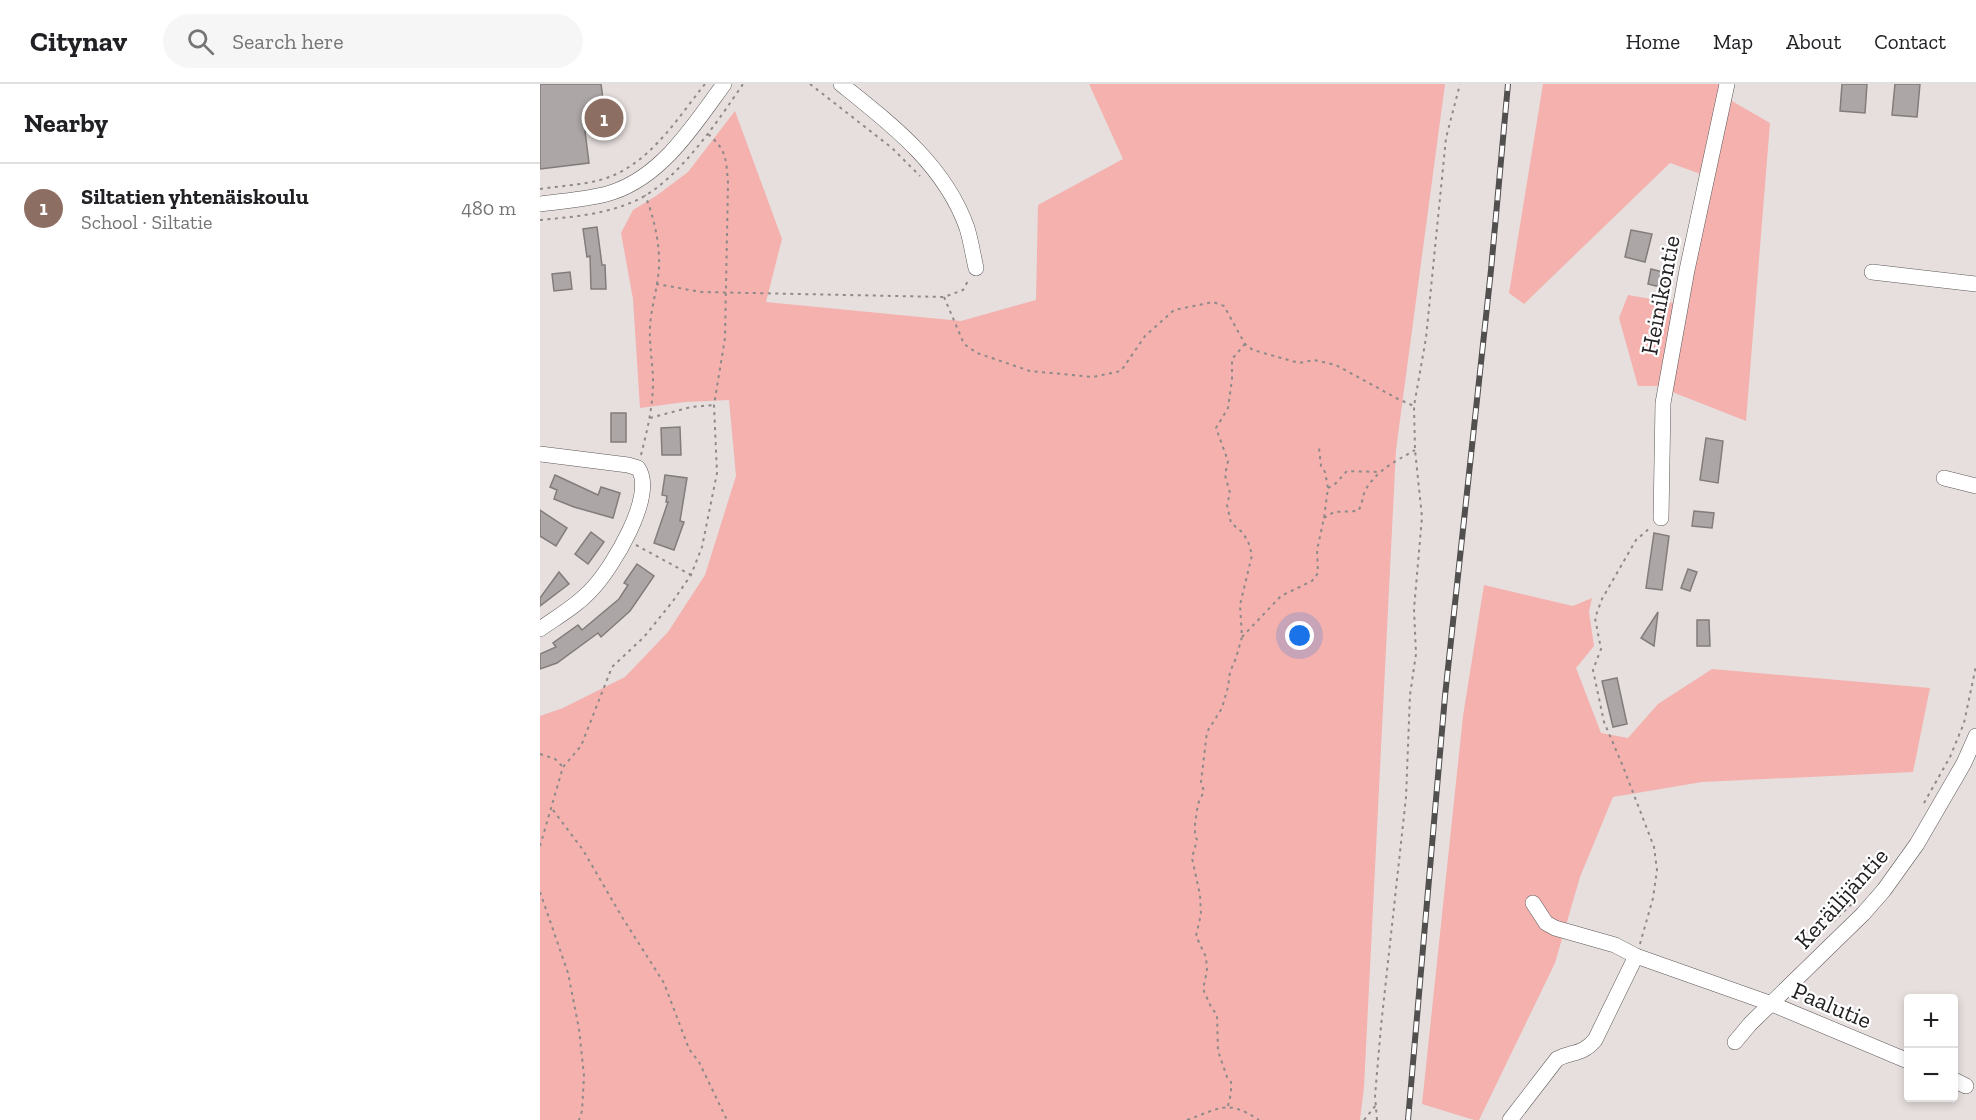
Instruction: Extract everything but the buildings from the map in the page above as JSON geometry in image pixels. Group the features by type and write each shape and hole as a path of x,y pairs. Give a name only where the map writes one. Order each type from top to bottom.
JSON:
{"street":[{"path":"540,204 611,193 642,178 678,144 724,84"},
{"path":"841,84 910,141 930,164 957,205 967,229 970,273"},
{"name":"Heinikontie","path":"1661,518 1663,403 1687,270 1727,84"},
{"path":"1872,272 1976,284"},
{"path":"540,454 638,468 642,474 642,499 627,540 592,590 540,629"},
{"path":"1944,478 1976,486"},
{"name":"Keräilijäntie","path":"1735,1042 1750,1024 1863,914 1884,890 1970,766 1976,736"},
{"name":"Paalutie","path":"1533,903 1546,923 1555,928 1615,945 1636,956 1772,1004 1904,1059"},
{"path":"1510,1120 1557,1059 1587,1049 1595,1040 1636,956"}],"path":[{"path":"540,189 601,180 635,163 652,148 705,84"},
{"path":"810,84 892,148 924,179"},
{"path":"1377,1120 1381,1026 1406,797 1410,695 1416,661 1414,609 1422,517 1414,450 1414,406 1426,338 1446,138 1460,84"},
{"path":"540,846 563,767 581,746 612,667 644,637 692,575 702,547 717,473 714,405 725,338 728,183 726,160 720,144 707,133"},
{"path":"638,468 650,418 653,382 650,328 659,269 652,212 645,195"},
{"path":"656,284 702,292 944,297 963,290 970,273"},
{"path":"944,297 964,344 977,352 1030,371 1092,377 1120,372 1144,336 1174,310 1213,302 1224,306 1245,344 1269,356 1299,363 1314,360 1336,365 1414,406"},
{"path":"1228,1106 1231,1082 1218,1051 1217,1015 1203,989 1207,971 1206,957 1196,936 1201,914 1200,895 1192,858 1197,840 1195,824 1198,804 1204,791 1201,782 1207,732 1222,708 1230,672 1242,637 1240,605 1252,555 1248,541 1242,532 1231,523 1227,505 1230,493 1225,475 1228,461 1216,428 1228,408 1232,359 1245,344"},
{"path":"650,418 691,406 714,405"},
{"path":"1242,637 1281,596 1312,581 1318,573 1317,550 1328,488 1325,472 1321,466 1319,448"},
{"path":"1324,518 1334,512 1358,511 1365,491 1378,472 1414,450"},
{"path":"1328,488 1347,471 1378,472"},
{"path":"1636,956 1653,898 1657,870 1654,847 1604,722 1593,670 1601,649 1595,618 1602,600 1636,540 1661,518"},
{"path":"627,540 692,575"},
{"path":"1922,805 1950,757 1964,723 1976,666"},
{"path":"540,754 555,759 563,767"},
{"path":"552,809 583,850 664,983 689,1049 699,1062 727,1120"},
{"path":"540,892 568,972 579,1029 584,1076 582,1111 579,1120"},
{"path":"1831,924 1856,900"},
{"path":"1187,1120 1228,1106 1245,1111 1259,1120"},
{"path":"1364,1120 1376,1106"}],"shaded area":[{"path":"1089,84 1445,84 1396,450 1364,1087 1360,1120 540,1120 540,716 563,708 625,677 668,632 705,575 736,476 729,400 685,402 640,408 633,299 621,233 633,210 688,172 735,111 782,239 766,302 961,321 1036,300 1038,205 1123,159"},
{"path":"1543,84 1720,84 1718,93 1770,123 1746,421 1657,386 1638,386 1619,318 1628,295 1686,305 1712,178 1670,163 1524,304 1509,293"},
{"path":"1484,585 1573,606 1592,598 1589,612 1594,646 1576,668 1601,733 1628,738 1658,704 1712,669 1930,688 1913,772 1702,782 1613,797 1580,877 1555,963 1479,1120 1474,1120 1422,1104 1463,716"}],"railway":[{"path":"1408,1120 1445,696 1491,270 1508,84"}],"place":[{"name":"Siltatien yhtenäiskoulu","path":"604,118"}]}
